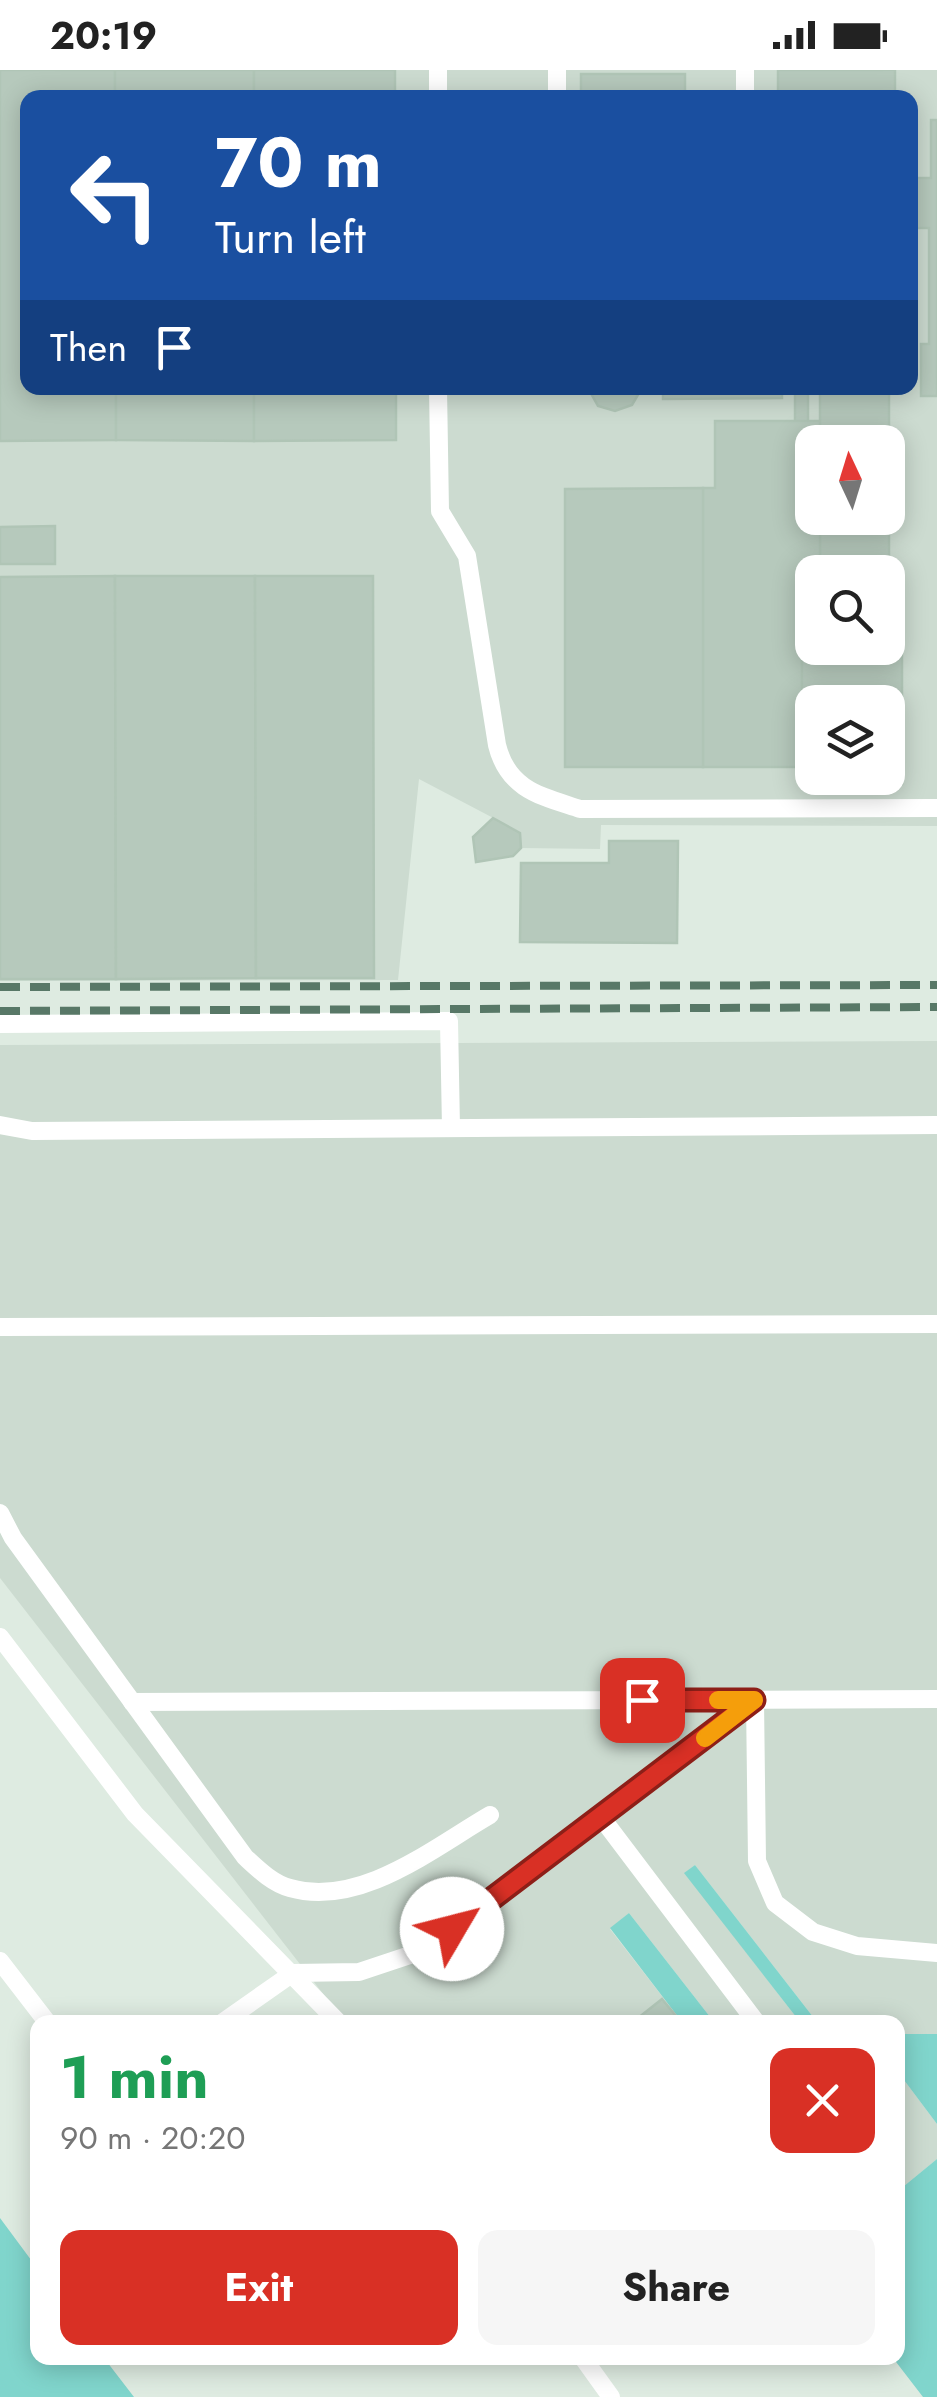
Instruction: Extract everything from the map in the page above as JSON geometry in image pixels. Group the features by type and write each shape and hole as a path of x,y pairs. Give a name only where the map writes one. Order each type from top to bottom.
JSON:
{"lane":[{"path":"438,395 440,511 467,556 502,766 518,783 580,809 937,808"},
{"path":"0,1024 449,1021 451,1128"},
{"path":"0,1125 32,1130 937,1126"},
{"path":"0,1327 937,1324"},
{"path":"0,1512 12,1538 245,1857 266,1876 288,1888 320,1892 369,1881 490,1816"},
{"path":"0,1637 135,1814 332,2015"},
{"path":"132,1702 937,1699"},
{"path":"233,2015 293,1973 358,1972 422,1952 754,1700"},
{"path":"754,1700 756,1862 775,1903 813,1932 857,1946 937,1953"},
{"path":"601,1818 751,2015"},
{"path":"0,1960 42,2015"},
{"path":"588,2365 611,2397"}],"shaded area":[{"path":"0,70 937,70 937,826 601,825 600,849 521,848 520,832 419,779 398,980 0,981"},
{"path":"937,1041 937,2034 905,2034 905,2015 812,2015 695,1865 685,1873 795,2015 709,2015 629,1913 610,1929 677,2015 340,2015 0,1578 0,1045"},
{"path":"905,2081 937,2124 937,2159 905,2185"}],"water":[{"path":"695,1865 812,2015 795,2015 684,1873"},
{"path":"629,1913 709,2015 677,2015 610,1928"},
{"path":"905,2034 937,2034 937,2124 905,2081"},
{"path":"937,2159 937,2397 923,2397 898,2365 905,2365 905,2185"},
{"path":"0,2218 30,2259 30,2365 109,2365 134,2397 0,2397"}],"building":[{"path":"0,70 115,70 115,90 20,90 20,395 116,395 116,440 0,441"},
{"path":"115,70 254,70 254,90 115,90"},
{"path":"254,70 395,70 395,90 254,90"},
{"path":"778,70 895,70 895,90 778,90"},
{"path":"581,74 685,74 685,90 581,90"},
{"path":"931,120 937,120 937,396 921,396 921,344 929,344 929,228 918,228 918,178 931,178"},
{"path":"116,395 254,395 254,441 116,440"},
{"path":"254,395 396,395 396,440 254,441"},
{"path":"592,395 638,395 632,405 615,411 598,406"},
{"path":"663,395 782,395 782,398 663,399"},
{"path":"795,395 808,395 808,422 795,421"},
{"path":"820,395 889,395 889,425 820,425"},
{"path":"715,421 820,421 820,425 795,425 795,535 820,535 820,555 795,555 795,665 802,665 802,685 795,685 795,767 703,767 703,488 715,488"},
{"path":"703,488 703,767 565,767 565,489"},
{"path":"55,526 55,564 0,564 0,527"},
{"path":"820,535 889,535 889,555 820,555"},
{"path":"115,576 116,979 0,979 0,577"},
{"path":"115,576 255,576 256,978 116,979"},
{"path":"255,576 373,576 374,978 256,978"},
{"path":"802,665 902,665 902,685 802,685"},
{"path":"493,818 520,833 521,848 513,856 476,862 473,837"},
{"path":"609,841 678,841 677,943 520,942 521,863 609,863"},
{"path":"662,1999 675,2015 642,2015"}],"railway":[{"path":"0,987 937,985"},
{"path":"0,1011 937,1007"}],"slow traffic":[{"path":"705,1738 754,1700 718,1700"}],"route":[{"path":"452,1929 754,1700 642,1700"}]}
